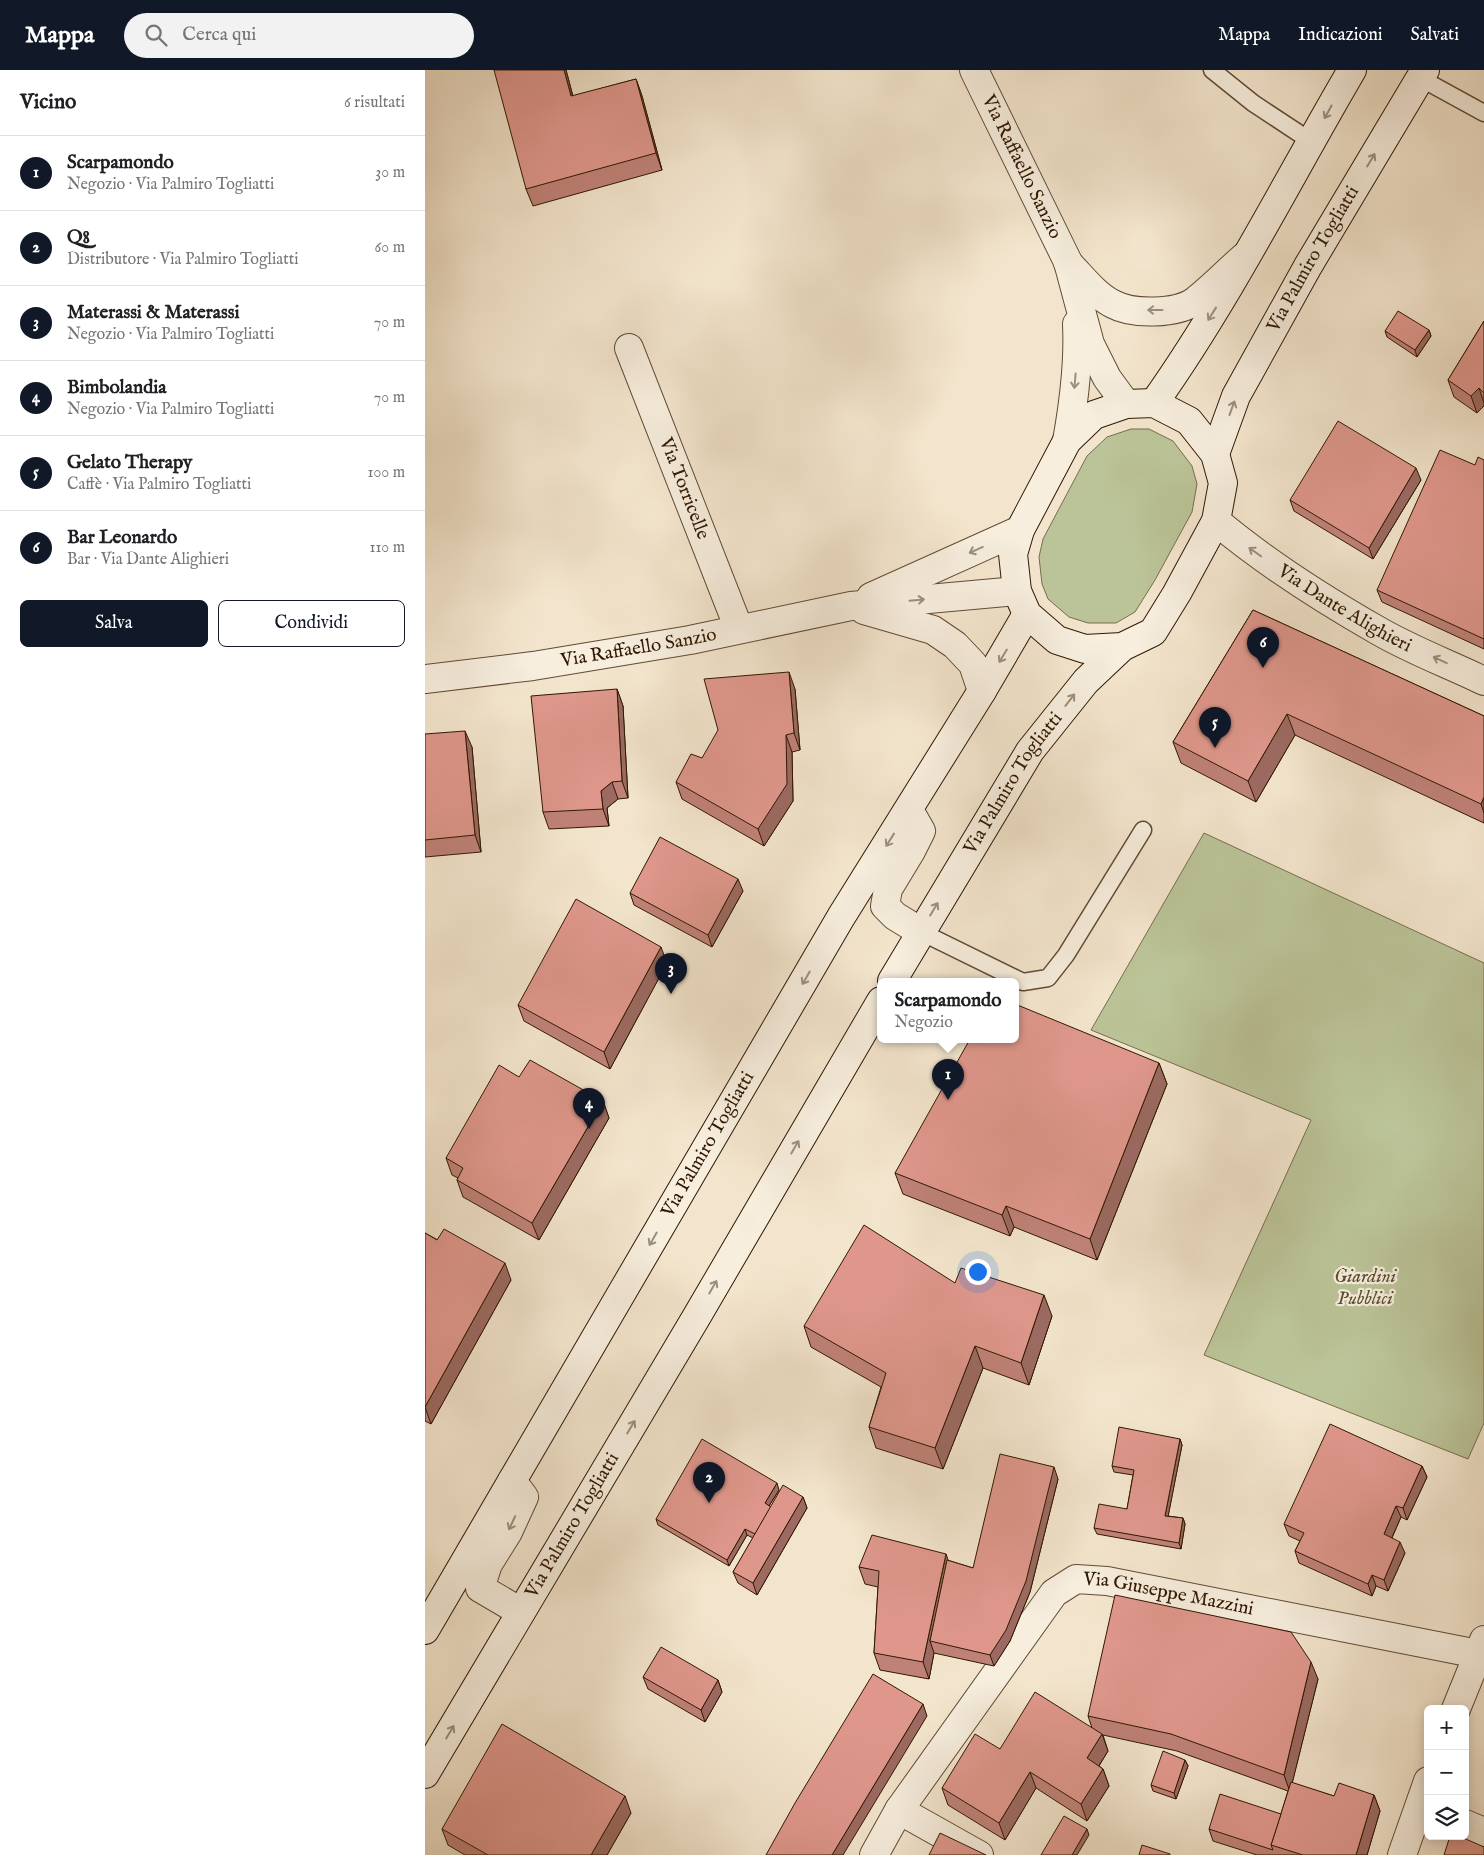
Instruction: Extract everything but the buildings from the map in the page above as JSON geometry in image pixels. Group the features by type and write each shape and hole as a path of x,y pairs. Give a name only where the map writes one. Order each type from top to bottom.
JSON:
{"main road":[{"name":"Via Raffaello Sanzio","path":"974,70 1068,262 1076,298 1090,344 1107,378 1126,404"},
{"path":"1154,403 1177,372 1252,249 1352,70"},
{"name":"Via Palmiro Togliatti","path":"1215,454 1236,396 1309,266 1422,74"},
{"name":"Via Raffaello Sanzio","path":"1068,262 1098,293 1114,305 1134,310 1171,310 1194,302 1252,249"},
{"name":"Via Raffaello Sanzio","path":"1067,441 1074,402 1078,349 1076,298"},
{"name":"Via Torricelle","path":"629,348 739,629"},
{"name":"Via Palmiro Togliatti","path":"894,978 1030,751 1085,681 1122,647 1153,632 1177,593 1216,521 1223,483 1215,454 1189,421 1154,403 1126,404 1094,415 1067,441 1020,530 1013,554 1022,603 1057,640 1085,648 1122,647"},
{"name":"Via Dante Alighieri","path":"1216,521 1283,573 1378,631 1484,681"},
{"name":"Via Raffaello Sanzio","path":"851,606 1020,530"},
{"name":"Via Raffaello Sanzio","path":"425,679 543,664 690,640 851,606 1022,603"},
{"name":"Via Palmiro Togliatti","path":"425,1630 841,917 982,691 1022,603"},
{"name":"Via Raffaello Sanzio","path":"851,606 933,630 955,645 973,664 982,691"},
{"path":"909,810 921,831 887,889 885,906 895,916 921,932"},
{"name":"Via Palmiro Togliatti","path":"425,1774 877,1008"},
{"name":"Via Palmiro Togliatti","path":"512,1481 524,1497 489,1564 480,1588 521,1612"},
{"name":"Via Giuseppe Mazzini","path":"874,1855 899,1810 1055,1593 1076,1579 1107,1581 1481,1647"},
{"path":"1458,1705 1481,1647"},
{"path":"1402,1855 1424,1800"},
{"path":"899,1810 979,1855"},
{"path":"1469,1826 1484,1832"}],"lane":[{"path":"1212,70 1253,103 1312,142"},
{"path":"1422,74 1484,113"},
{"path":"1019,980 1023,982 1048,978 1066,955 1143,830"},
{"path":"921,932 1015,978"}],"green space":[{"path":"1131,429 1149,429 1173,441 1192,466 1197,484 1192,512 1155,580 1135,612 1116,623 1088,623 1069,617 1048,599 1042,584 1039,557 1043,539 1087,456 1107,437"},
{"name":"Giardini Pubblici","path":"1204,833 1484,963 1484,1423 1468,1459 1204,1355 1311,1120 1091,1030"}],"place":[{"name":"Bar Leonardo","path":"1263,668"},
{"name":"Gelato Therapy","path":"1215,748"},
{"name":"Materassi & Materassi","path":"671,994"},
{"name":"Scarpamondo","path":"948,1100"},
{"name":"Bimbolandia","path":"589,1129"},
{"name":"Q8","path":"709,1503"}]}
